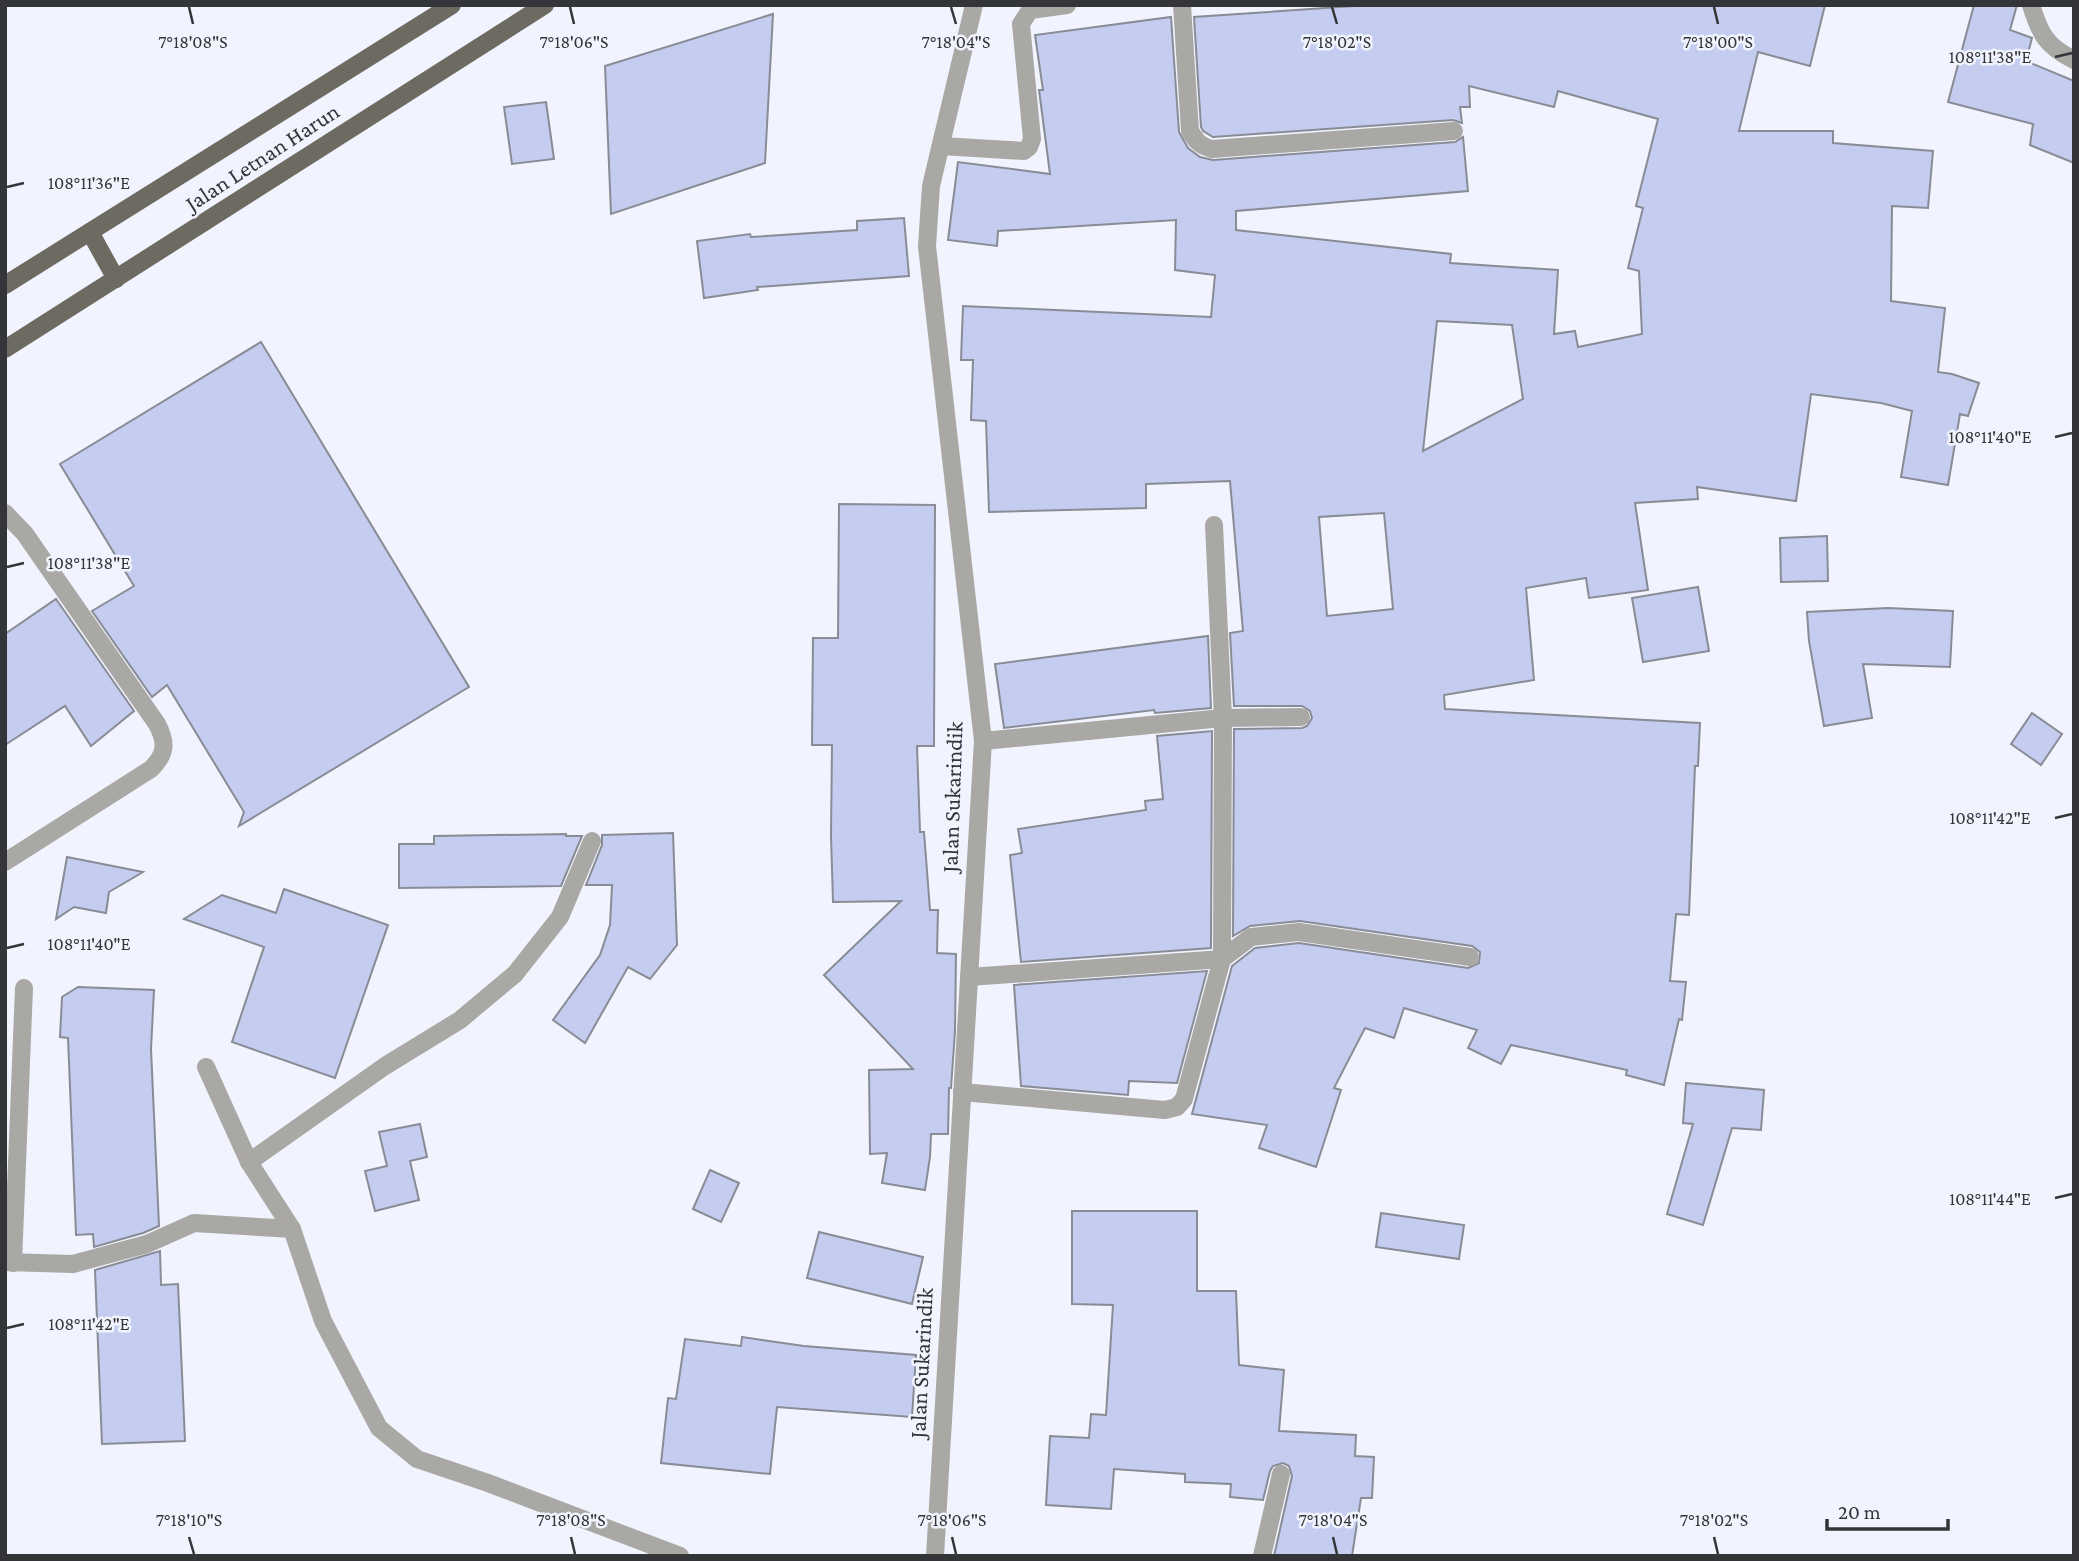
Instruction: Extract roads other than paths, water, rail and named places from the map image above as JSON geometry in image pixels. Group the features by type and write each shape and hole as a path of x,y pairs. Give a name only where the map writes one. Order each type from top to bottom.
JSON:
{"main road":[{"name":"Jalan Letnan Harun","path":"5,285 452,5"},
{"name":"Jalan Letnan Harun","path":"5,349 545,5"},
{"path":"90,232 116,279"}],"street":[{"name":"Jalan Sukarindik","path":"934,1556 983,741 927,246 931,186 974,5"},
{"path":"942,146 1024,151 1029,147 1032,139 1021,24 1030,10 1067,5"},
{"path":"1182,5 1190,131 1202,146 1212,149 1454,131"},
{"path":"2031,5 2044,38 2056,50 2074,60"},
{"path":"5,513 25,534 157,724 164,737 165,749 162,758 151,769 5,862"},
{"path":"962,1092 1165,1110 1177,1107 1184,1099 1222,958 1223,718 1214,525"},
{"path":"983,741 1223,718 1301,717"},
{"path":"249,1162 385,1066 460,1020 515,974 560,917 592,841"},
{"path":"969,977 1222,958 1251,937 1299,932 1469,957"},
{"path":"24,988 9,1263 73,1264 147,1244 194,1223 292,1229"},
{"path":"206,1067 249,1162 292,1229 323,1321 379,1428 417,1459 680,1556"},
{"path":"1262,1556 1281,1474"}]}
